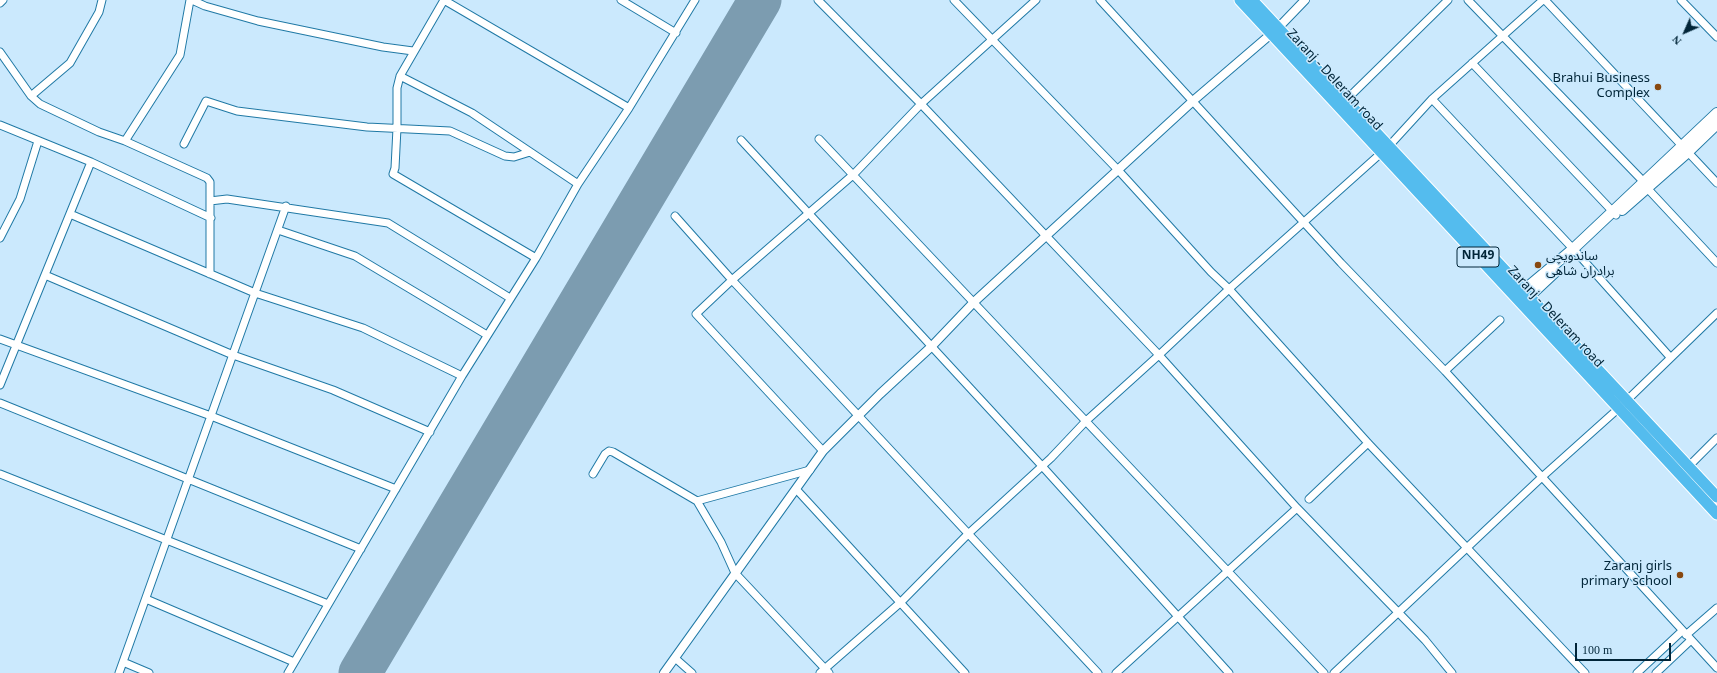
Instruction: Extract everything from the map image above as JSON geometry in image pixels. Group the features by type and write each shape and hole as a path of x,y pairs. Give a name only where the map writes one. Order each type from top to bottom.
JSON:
{"highway":[{"name":"Zaranj - Deleram road","path":"1240,0 1346,100 1385,150"},
{"name":"Zaranj - Deleram road","path":"1252,0 1274,31 1623,404 1717,514"},
{"name":"Zaranj - Deleram road","path":"1623,404 1688,466 1717,497"}],"main road":[{"path":"1685,149 1717,113"},
{"path":"1522,297 1575,251 1614,213 1685,149 1717,124"}],"street":[{"path":"0,3 3,0"},
{"path":"31,96 70,63 99,12 102,0"},
{"path":"125,141 180,55 191,0 205,6 258,21 383,47 413,51"},
{"path":"536,258 393,174 395,168 397,128 396,88 400,76 413,51 444,0 629,108"},
{"path":"621,0 676,33"},
{"path":"288,673 462,376 536,258 578,184 629,108 695,0"},
{"path":"818,0 921,104 1159,355 1297,508 1398,614 1425,640 1452,673"},
{"path":"954,0 1119,171 1211,272 1229,289 1368,443 1585,673"},
{"path":"823,451 696,314 732,280 854,174 921,104 1036,0"},
{"path":"1100,0 1194,100 1305,223 1444,371 1717,668"},
{"path":"664,673 823,451 932,346 974,302 1119,171 1194,100 1274,31 1304,0"},
{"path":"1346,100 1448,0"},
{"path":"1468,0 1645,185 1717,263"},
{"path":"593,474 605,454 609,451 613,452 697,500 721,542 735,573 825,672 901,602 968,534 1042,466 1086,421 1229,289 1305,223 1385,150 1432,99 1544,0 1717,183"},
{"path":"1681,0 1717,38"},
{"path":"0,52 31,96 40,104 99,132 125,141 210,179 210,274"},
{"path":"1472,63 1614,213"},
{"path":"400,76 472,113 578,184"},
{"path":"1432,99 1575,251 1670,357"},
{"path":"184,144 206,101 237,111 367,127 450,130 505,156 514,157 530,152"},
{"path":"0,125 91,162 211,218"},
{"path":"820,139 1324,673"},
{"path":"741,140 1042,466 1229,673"},
{"path":"0,238 20,199 38,141"},
{"path":"0,385 91,162"},
{"path":"210,200 227,199 286,206 388,223 510,298"},
{"path":"119,673 190,479 286,206"},
{"path":"70,214 255,293 363,328 462,376"},
{"path":"675,216 732,280 1098,673"},
{"path":"278,230 355,256 487,335"},
{"path":"45,275 233,355 333,390 430,432"},
{"path":"1334,673 1542,477 1623,404 1717,313"},
{"path":"1444,371 1500,320"},
{"path":"0,339 211,416 396,489"},
{"path":"0,403 361,549"},
{"path":"1688,466 1717,438"},
{"path":"1309,499 1368,443"},
{"path":"697,500 810,470"},
{"path":"0,474 328,604"},
{"path":"796,490 965,673"},
{"path":"1116,673 1297,508"},
{"path":"146,599 294,662"},
{"path":"1637,673 1686,635 1717,608"},
{"path":"1656,673 1686,635"},
{"path":"675,658 692,673"},
{"path":"123,662 149,673"}],"runway":[{"path":"360,673 760,0"}],"place":[{"name":"Brahui Business Complex","path":"1658,87"},
{"name":"ساندویچی برادران شاهی","path":"1538,265"},
{"name":"Zaranj girls primary school","path":"1680,575"}]}
